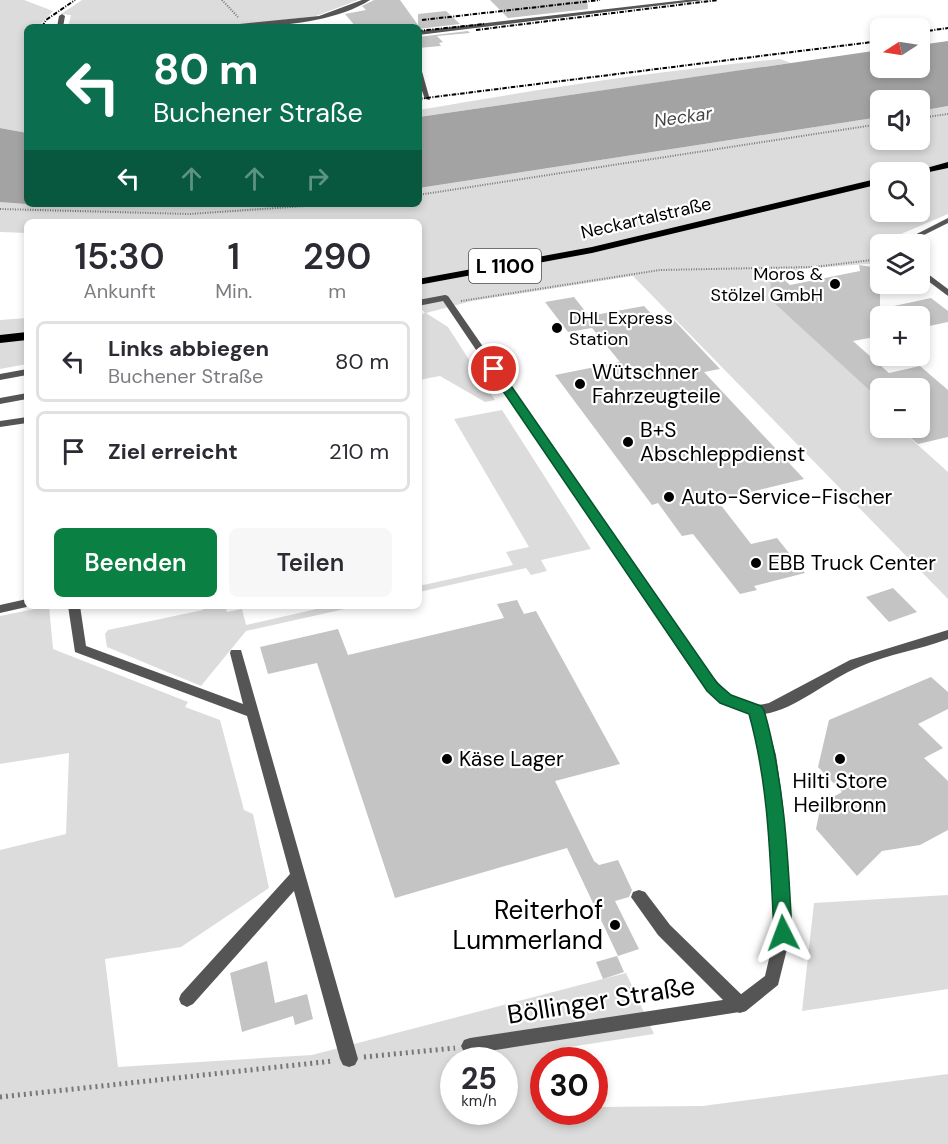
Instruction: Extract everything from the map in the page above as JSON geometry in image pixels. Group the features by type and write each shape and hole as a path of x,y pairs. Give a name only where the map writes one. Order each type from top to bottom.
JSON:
{"main road":[{"path":"930,169 948,165"},
{"name":"Neckartalstraße","path":"422,281 592,250 870,183"},
{"path":"0,338 22,337"}],"street":[{"path":"260,24 320,18 367,0"},
{"path":"422,33 701,0"},
{"path":"61,24 62,16"},
{"path":"422,90 428,99"},
{"path":"919,234 948,220"},
{"path":"930,279 948,293"},
{"path":"422,303 447,300 712,687 725,699 756,710 773,707 857,662 948,634"},
{"path":"0,377 24,373"},
{"path":"0,401 24,397"},
{"path":"0,424 24,420"},
{"path":"0,609 24,604"},
{"path":"74,609 80,649 251,712"},
{"path":"236,653 350,1059"},
{"name":"Böllinger Straße","path":"470,1046 740,1005 772,980 783,933 776,805 769,755 756,710"},
{"path":"188,999 297,876"},
{"name":"Böllinger Straße","path":"639,897 664,930 740,1005"}],"path":[{"path":"222,0 239,24"},
{"path":"930,117 948,114"},
{"path":"422,194 870,126"},
{"path":"0,209 190,214 291,207"},
{"path":"447,300 660,270 814,267 870,260"},
{"path":"0,1097 470,1046"}],"shaded area":[{"path":"0,0 24,0 53,11 41,24 24,24 24,132 0,128"},
{"path":"82,0 358,0 316,16 249,24 69,24 71,15 61,14"},
{"path":"780,59 791,63 422,117 422,110 644,75"},
{"path":"948,106 948,214 930,222 930,162 870,162 870,222 929,222 901,234 870,234 870,264 801,269 802,274 772,279 770,298 870,391 870,438 910,438 948,472 948,599 633,276 472,301 426,313 448,327 495,400 485,402 440,376 422,379 422,314 425,313 422,310 422,219 24,219 24,233 0,232 0,202 24,202 24,207 422,207 422,188 870,119 870,150 930,150 930,109"},
{"path":"24,318 24,365 0,369 0,320"},
{"path":"502,410 591,549 541,560 547,571 531,575 526,568 422,591 422,585 513,565 506,552 529,547 454,419"},
{"path":"34,609 49,609 53,649 188,702 185,707 220,720 244,810 253,814 269,888 181,947 105,959 118,1067 312,1055 626,973 654,1034 570,1047 530,1047 530,1125 608,1125 608,1107 702,1106 948,1074 948,1144 0,1144 0,850 66,834 69,753 0,764 0,616"},
{"path":"226,609 227,612 242,609 246,625 317,609 345,609 246,631 201,686 107,647 105,634 108,630 203,610"},
{"path":"948,895 948,989 802,1011 814,903"}],"water":[{"name":"Neckar","path":"948,41 948,106 930,109 930,90 870,90 870,119 422,188 422,117 870,51 870,78 930,78 930,44"},
{"path":"0,128 24,132 24,204 0,202"}],"building":[{"path":"374,0 400,0 417,24 353,24 345,14 366,10 362,6"},
{"path":"490,0 587,0 588,9 508,18"},
{"path":"446,11 460,24 422,29 422,24 418,24 418,14"},
{"path":"468,31 470,33 437,36 443,42 439,43 441,46 422,48 422,37"},
{"path":"859,265 870,267 870,294 880,294 880,306 870,306 870,338 853,341 870,356 870,366 881,366 889,373 920,366 948,390 948,437 918,444 911,438 930,438 930,378 870,378 870,391 770,299 771,279 783,279 790,285 860,271"},
{"path":"574,297 589,316 644,306 659,322 673,319 720,369 704,372 804,479 717,500 751,544 777,538 805,573 754,586 757,590 740,594 693,534 682,536 658,503 652,505 555,375 620,362 592,328 568,332 545,302"},
{"path":"931,298 948,311 948,322 930,326 930,306 894,306"},
{"path":"893,588 917,612 889,622 866,597"},
{"name":"Käse Lager","path":"517,600 524,614 536,611 620,764 555,781 594,861 599,865 618,860 632,890 629,897 615,901 639,949 618,956 567,848 395,898 317,663 268,674 260,647 338,629 348,655 504,618 497,604"},
{"path":"931,677 948,692 948,709 918,724 943,748 924,758 948,781 948,830 920,845 882,851 857,876 816,829 821,804 842,792 818,767 829,720"},
{"path":"617,956 624,972 603,979 596,962"},
{"path":"267,961 275,1003 307,994 313,1019 295,1025 293,1016 242,1032 230,973"}],"railway":[{"path":"44,24 75,0"},
{"path":"422,20 600,0"},
{"path":"476,30 718,0"},
{"path":"422,31 484,24"},
{"path":"930,31 948,28"},
{"path":"422,98 870,42"}],"place":[{"name":"Moros & Stölzel GmbH","path":"835,284"},
{"name":"DHL Express Station","path":"557,328"},
{"name":"Wütschner Fahrzeugteile","path":"580,384"},
{"name":"B+S Abschleppdienst","path":"628,442"},
{"name":"Auto-Service-Fischer","path":"669,497"},
{"name":"EBB Truck Center","path":"756,563"},
{"name":"Käse Lager","path":"447,759"},
{"name":"Hilti Store Heilbronn","path":"840,759"},
{"name":"Reiterhof Lummerland","path":"615,925"}],"route":[{"path":"494,369 712,687 725,699 741,707 756,710 769,755 776,805 783,933"}]}
